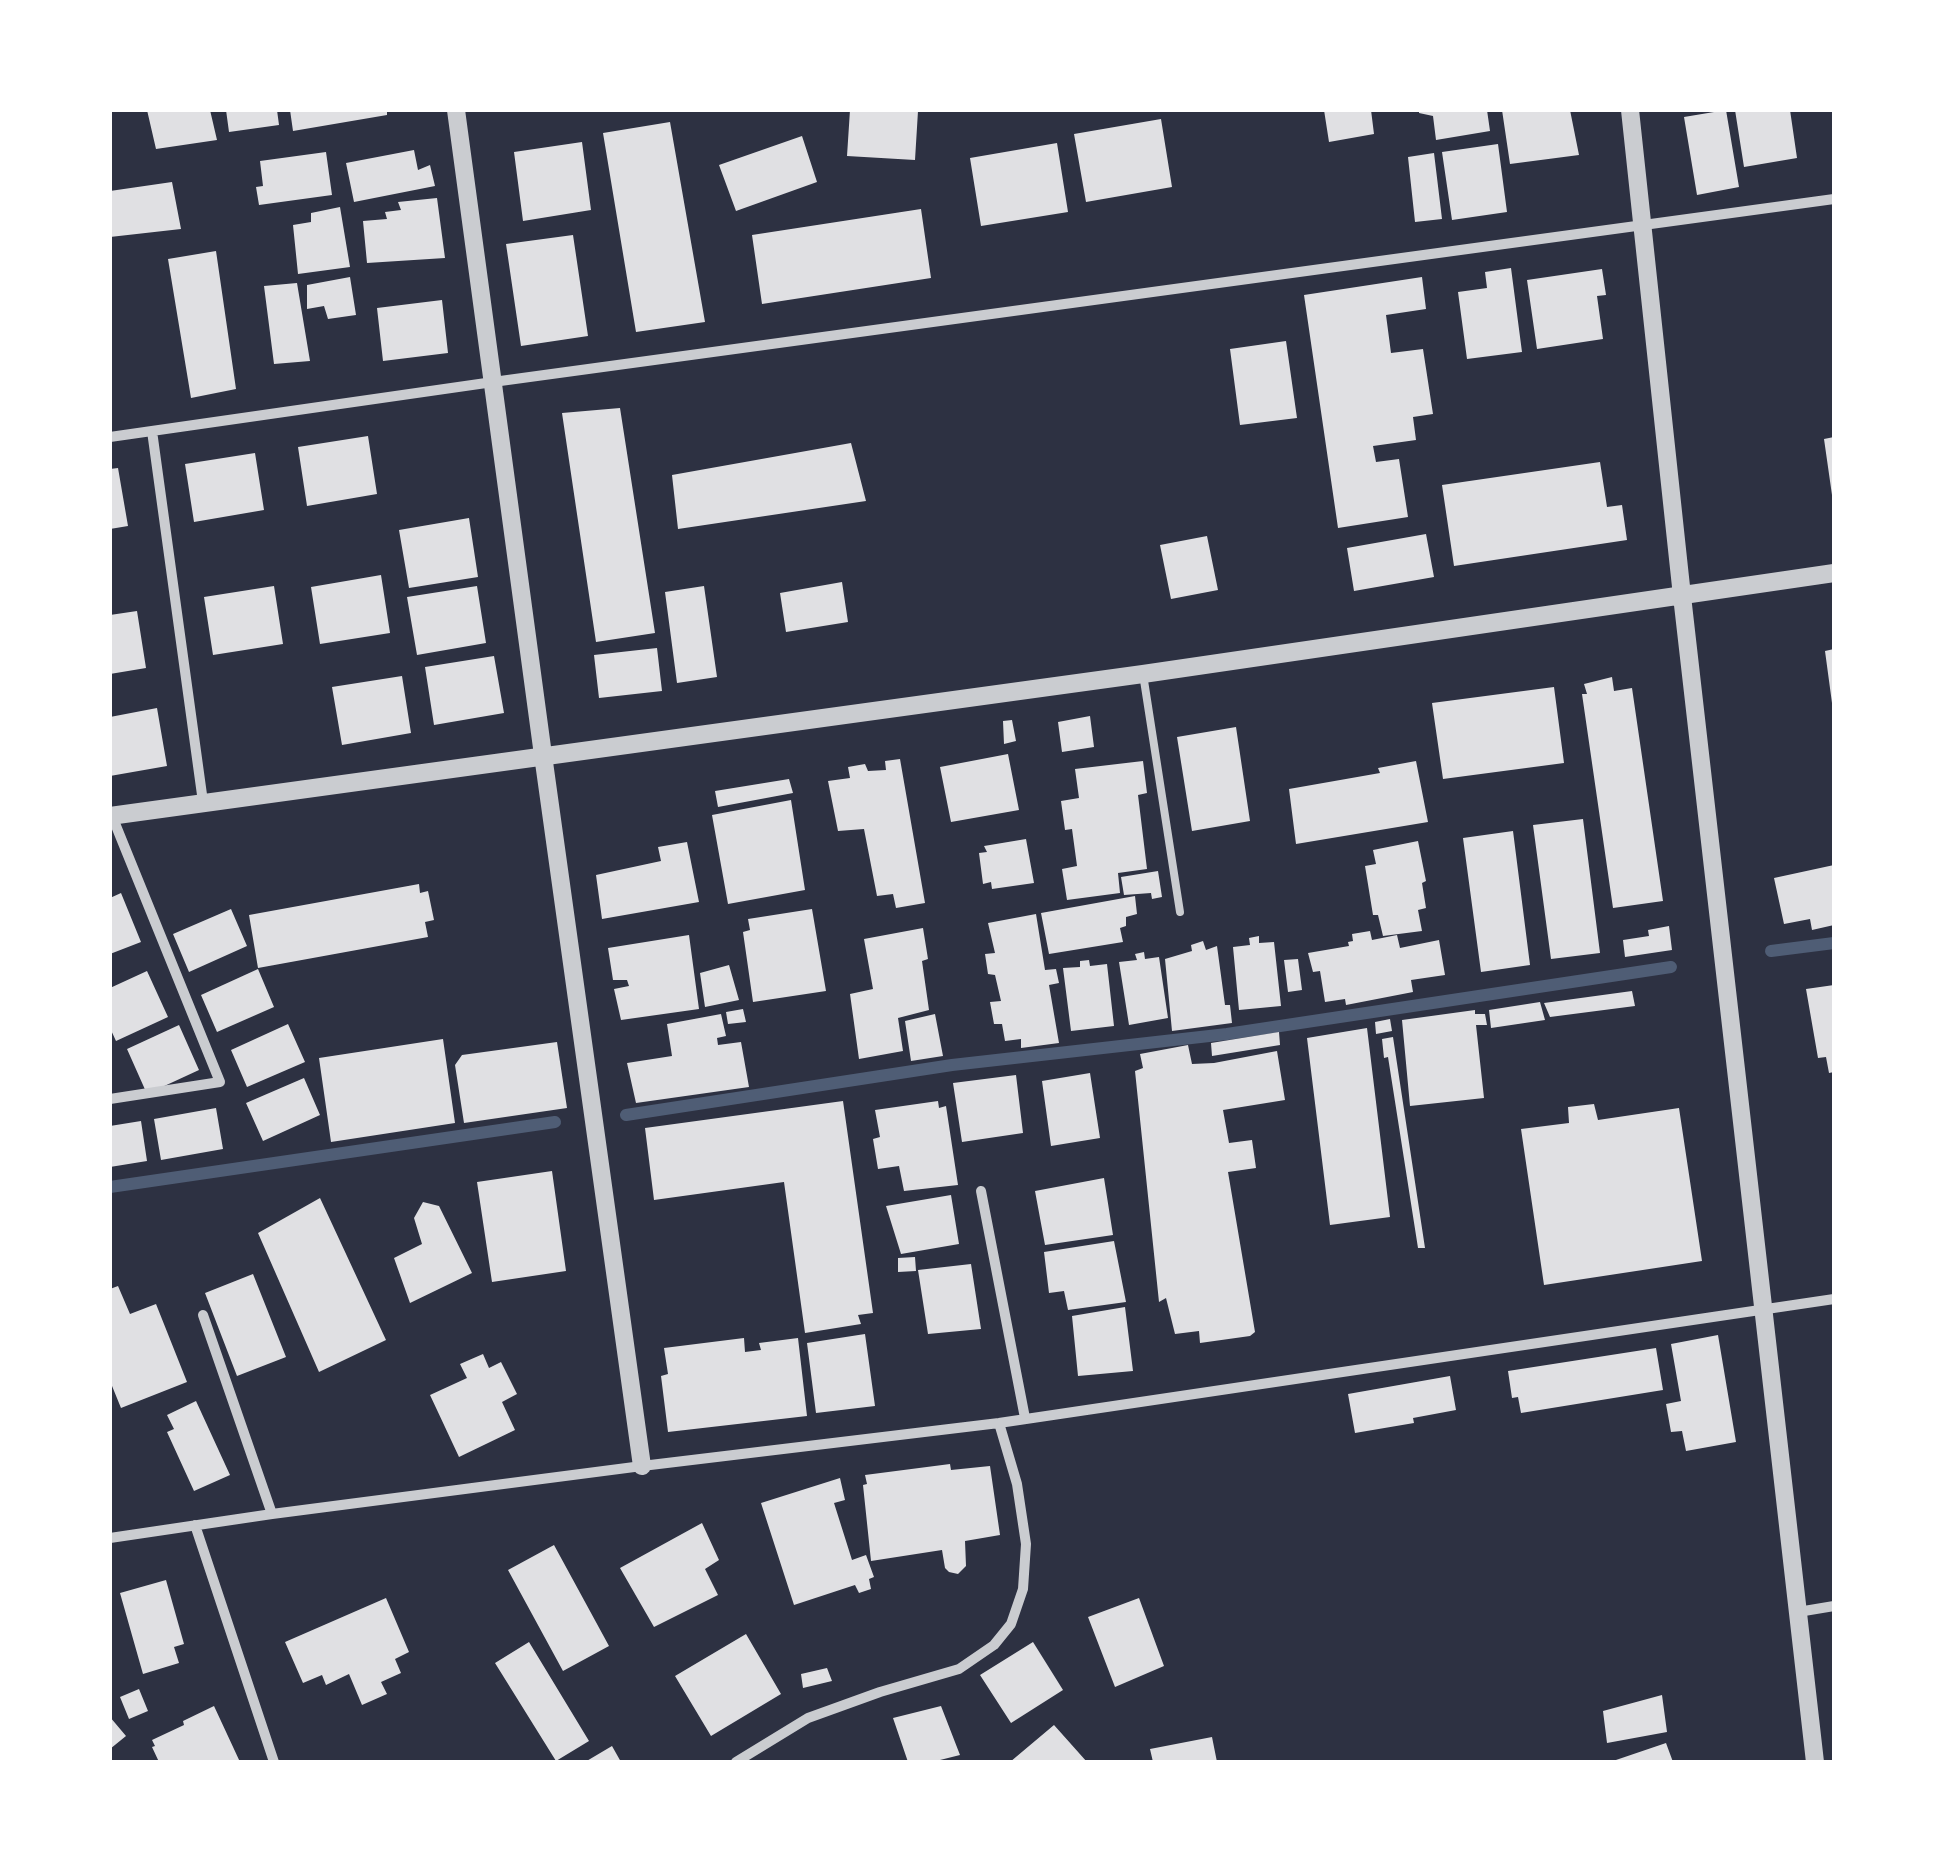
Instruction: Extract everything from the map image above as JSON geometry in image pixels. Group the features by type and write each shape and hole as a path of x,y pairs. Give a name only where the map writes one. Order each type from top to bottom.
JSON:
{"street":[{"path":"456,110 642,1466"},
{"path":"1630,110 1815,1762"},
{"path":"110,437 1834,199"},
{"path":"152,431 203,802"},
{"path":"110,1099 220,1082 111,816 1143,674 1834,573"},
{"path":"981,1191 1025,1418"},
{"path":"110,1538 642,1466 999,1423 1834,1299"},
{"path":"203,1315 272,1514"},
{"path":"736,1762 808,1718 959,1670 994,1644 1012,1624 1023,1589 1026,1544 1018,1484 999,1423"},
{"path":"195,1525 274,1762"},
{"path":"1798,1612 1834,1606"}],"lane":[{"path":"1143,674 1180,912"}],"building":[{"path":"147,110 210,110 217,140 156,149"},
{"path":"226,110 277,110 279,125 229,132"},
{"path":"290,110 387,110 387,115 293,131"},
{"path":"850,110 918,111 915,160 847,156"},
{"path":"1324,110 1371,110 1374,134 1329,142"},
{"path":"1419,110 1487,110 1490,131 1436,140 1433,116"},
{"path":"1502,110 1570,110 1579,155 1510,164"},
{"path":"1726,110 1739,187 1697,195 1684,117"},
{"path":"1735,110 1790,110 1797,158 1744,167"},
{"path":"1161,119 1172,187 1086,202 1074,134"},
{"path":"670,122 705,322 636,332 603,133"},
{"path":"802,136 817,182 736,211 719,165"},
{"path":"582,142 591,210 523,221 514,152"},
{"path":"1057,143 1068,212 981,226 970,158"},
{"path":"1498,144 1507,212 1452,220 1442,152"},
{"path":"414,150 418,170 430,165 435,186 354,202 346,163"},
{"path":"326,152 332,195 259,205 256,187 263,186 260,161"},
{"path":"1434,153 1442,219 1415,222 1408,157"},
{"path":"172,182 181,229 110,237 110,191"},
{"path":"437,198 445,258 367,263 363,221 387,219 385,212 401,210 398,202"},
{"path":"340,207 350,267 298,274 293,225 311,222 311,213"},
{"path":"921,209 931,278 762,304 752,235"},
{"path":"573,235 588,336 521,346 506,244"},
{"path":"216,251 236,389 191,398 168,259"},
{"path":"1511,268 1522,352 1467,359 1458,292 1487,288 1485,272"},
{"path":"1602,269 1606,295 1597,296 1603,339 1537,349 1527,280"},
{"path":"350,277 356,315 328,319 324,306 307,309 307,285"},
{"path":"1422,277 1426,309 1386,315 1391,353 1423,349 1433,414 1413,417 1416,440 1373,446 1376,462 1399,459 1408,517 1338,528 1304,295"},
{"path":"297,283 310,361 274,364 264,286"},
{"path":"442,300 448,353 383,361 377,308"},
{"path":"1286,341 1297,418 1240,425 1230,349"},
{"path":"620,408 655,633 596,642 562,413"},
{"path":"368,436 377,494 307,506 298,447"},
{"path":"1834,437 1834,495 1832,495 1824,439"},
{"path":"851,443 866,501 678,529 672,475"},
{"path":"255,453 264,510 194,522 185,464"},
{"path":"1600,462 1607,507 1622,505 1627,540 1454,566 1442,485"},
{"path":"118,468 128,526 110,529 110,469"},
{"path":"469,518 478,577 409,588 399,530"},
{"path":"1426,534 1434,577 1354,591 1347,548"},
{"path":"1207,536 1218,590 1171,599 1160,545"},
{"path":"381,575 390,633 320,644 311,587"},
{"path":"842,582 848,622 786,632 780,593"},
{"path":"274,586 283,644 213,655 204,597"},
{"path":"477,586 486,643 417,655 407,597"},
{"path":"704,586 717,677 677,683 665,592"},
{"path":"137,611 146,668 110,674 110,615"},
{"path":"657,648 662,691 599,698 594,655"},
{"path":"1834,649 1834,703 1832,703 1825,651"},
{"path":"494,656 504,713 434,725 425,667"},
{"path":"402,676 411,733 342,745 332,687"},
{"path":"1612,677 1614,691 1632,688 1663,901 1613,908 1582,694 1587,694 1584,684"},
{"path":"1554,687 1564,763 1443,779 1432,703"},
{"path":"157,708 167,766 110,776 110,717"},
{"path":"1090,716 1094,747 1062,752 1058,722"},
{"path":"1012,720 1016,741 1004,744 1003,721"},
{"path":"1236,727 1250,821 1192,831 1177,737"},
{"path":"1008,754 1019,810 951,822 940,767"},
{"path":"900,759 925,903 896,908 893,894 877,896 864,829 838,831 828,781 850,778 848,767 865,764 868,771 886,770 885,761"},
{"path":"1143,761 1147,793 1138,795 1147,869 1118,873 1120,893 1067,900 1062,869 1077,866 1072,829 1065,830 1061,801 1079,798 1075,769"},
{"path":"1416,761 1428,822 1296,844 1289,789 1380,773 1378,768"},
{"path":"789,779 793,793 718,807 715,791"},
{"path":"791,800 805,890 728,904 712,815"},
{"path":"1583,819 1600,953 1551,959 1533,825"},
{"path":"1513,831 1530,965 1481,972 1463,838"},
{"path":"1026,839 1034,883 992,889 991,882 983,884 979,853 987,852 984,846"},
{"path":"1418,841 1426,881 1422,883 1426,908 1418,910 1422,931 1383,936 1378,915 1373,915 1365,866 1376,864 1373,850"},
{"path":"687,842 699,902 602,919 596,875 661,861 658,847"},
{"path":"1834,865 1834,925 1812,930 1810,919 1784,924 1774,878"},
{"path":"1158,871 1162,897 1152,899 1151,893 1124,895 1121,877"},
{"path":"419,884 420,893 428,891 434,920 425,922 428,937 258,968 249,915"},
{"path":"121,893 141,942 110,954 110,898"},
{"path":"1135,896 1137,914 1126,917 1126,926 1120,928 1123,942 1049,954 1041,913"},
{"path":"231,909 247,946 189,972 173,934"},
{"path":"812,909 826,991 753,1002 743,932 750,930 748,919"},
{"path":"1036,914 1045,970 1056,969 1059,983 1049,985 1059,1043 1021,1048 1021,1039 1005,1041 1002,1024 994,1024 990,1002 1001,1001 995,975 988,974 985,954 995,953 988,923"},
{"path":"1669,926 1672,950 1625,957 1623,940 1649,936 1648,930"},
{"path":"923,928 928,959 922,961 929,1010 898,1018 903,1051 859,1059 850,994 873,989 864,939"},
{"path":"1370,931 1372,940 1397,935 1400,948 1439,940 1445,975 1411,980 1413,992 1346,1005 1345,999 1325,1002 1320,971 1313,972 1308,953 1349,946 1352,934"},
{"path":"689,935 699,1009 621,1020 614,989 629,986 627,980 613,980 608,948"},
{"path":"1259,936 1259,943 1274,942 1281,1006 1239,1010 1233,947 1250,945 1249,938"},
{"path":"1203,941 1206,950 1217,946 1225,1005 1230,1005 1232,1023 1172,1031 1165,959 1192,951 1191,945"},
{"path":"1144,952 1145,959 1159,957 1168,1018 1129,1025 1119,962 1137,960 1135,954"},
{"path":"1298,959 1302,990 1288,992 1284,960"},
{"path":"1089,960 1090,966 1107,964 1114,1026 1071,1031 1063,968 1080,967 1080,961"},
{"path":"729,965 739,1000 705,1007 700,973"},
{"path":"258,969 274,1007 217,1032 201,995"},
{"path":"147,971 168,1017 116,1041 110,1028 110,988"},
{"path":"1834,985 1834,1072 1829,1073 1826,1057 1818,1058 1806,989"},
{"path":"1632,991 1635,1006 1550,1017 1544,1003"},
{"path":"1540,1002 1545,1020 1491,1028 1489,1010"},
{"path":"743,1009 746,1022 728,1024 726,1012"},
{"path":"1475,1010 1475,1014 1485,1014 1487,1025 1476,1025 1484,1098 1410,1106 1402,1020"},
{"path":"721,1014 726,1036 717,1038 718,1045 741,1042 749,1087 636,1103 627,1063 672,1056 667,1024"},
{"path":"935,1014 943,1056 911,1061 905,1021"},
{"path":"1390,1019 1392,1031 1376,1034 1375,1022"},
{"path":"288,1024 305,1062 247,1087 231,1050"},
{"path":"179,1025 199,1070 147,1094 127,1049"},
{"path":"1367,1028 1390,1217 1330,1225 1307,1038"},
{"path":"1279,1032 1280,1045 1212,1056 1211,1043"},
{"path":"1393,1037 1425,1248 1418,1248 1388,1057 1384,1058 1382,1039"},
{"path":"443,1039 455,1123 331,1142 319,1058"},
{"path":"557,1042 567,1108 464,1123 455,1065 462,1055"},
{"path":"1188,1045 1192,1064 1277,1051 1285,1100 1223,1110 1229,1143 1252,1140 1256,1168 1228,1172 1255,1332 1200,1343 1199,1331 1175,1334 1166,1298 1159,1302 1135,1071 1143,1068 1140,1054"},
{"path":"1090,1073 1100,1138 1051,1146 1042,1081"},
{"path":"1016,1075 1023,1133 962,1142 953,1083"},
{"path":"304,1078 320,1115 263,1141 246,1103"},
{"path":"843,1101 873,1313 858,1315 861,1324 805,1333 784,1182 654,1200 645,1128"},
{"path":"938,1101 939,1108 946,1106 958,1185 904,1191 899,1166 878,1169 873,1139 880,1137 875,1110"},
{"path":"1594,1104 1598,1120 1679,1108 1702,1261 1544,1285 1521,1129 1569,1123 1568,1107"},
{"path":"216,1108 223,1149 161,1160 154,1119"},
{"path":"141,1121 147,1161 110,1167 110,1126"},
{"path":"552,1171 566,1271 492,1282 477,1182"},
{"path":"1104,1178 1113,1235 1045,1245 1035,1191"},
{"path":"951,1195 959,1244 901,1254 886,1206"},
{"path":"320,1198 386,1340 319,1372 258,1233"},
{"path":"423,1202 439,1206 472,1273 410,1303 394,1258 422,1244 414,1218"},
{"path":"1114,1241 1126,1302 1068,1310 1064,1291 1049,1293 1044,1252"},
{"path":"915,1257 916,1271 898,1272 898,1258"},
{"path":"971,1264 981,1329 928,1334 918,1270"},
{"path":"253,1274 286,1357 237,1376 205,1293"},
{"path":"118,1286 130,1314 156,1304 187,1382 121,1408 110,1381 110,1289"},
{"path":"1125,1307 1133,1371 1078,1376 1072,1316"},
{"path":"865,1334 875,1406 816,1413 807,1343"},
{"path":"1718,1335 1736,1442 1686,1451 1682,1431 1671,1432 1666,1404 1681,1401 1671,1344"},
{"path":"744,1338 745,1352 761,1350 759,1343 798,1338 807,1416 668,1432 661,1376 668,1374 664,1348"},
{"path":"1656,1348 1663,1390 1521,1413 1518,1397 1512,1398 1508,1371"},
{"path":"483,1354 489,1368 501,1362 517,1394 502,1402 515,1430 459,1457 430,1395 467,1378 460,1364"},
{"path":"1450,1376 1456,1410 1413,1418 1414,1423 1355,1433 1348,1394"},
{"path":"196,1401 230,1475 194,1491 167,1432 174,1429 167,1415"},
{"path":"950,1464 951,1470 990,1466 1000,1535 965,1541 966,1566 958,1574 945,1568 942,1550 871,1561 865,1475"},
{"path":"840,1478 845,1500 834,1503 852,1560 866,1555 874,1577 869,1579 871,1589 859,1593 855,1585 794,1605 761,1503"},
{"path":"702,1523 719,1560 705,1569 718,1595 654,1627 620,1568"},
{"path":"554,1545 609,1646 563,1671 508,1570"},
{"path":"166,1580 184,1644 174,1647 179,1663 143,1674 120,1593"},
{"path":"386,1598 409,1652 395,1659 401,1673 381,1682 387,1694 362,1705 349,1674 326,1685 322,1675 303,1683 285,1642"},
{"path":"1139,1598 1164,1666 1115,1687 1088,1617"},
{"path":"746,1634 781,1694 711,1736 675,1676"},
{"path":"529,1642 589,1741 556,1761 495,1663"},
{"path":"1033,1642 1063,1690 1011,1723 980,1675"},
{"path":"827,1668 832,1681 803,1688 801,1674"},
{"path":"139,1689 148,1711 129,1719 120,1697"},
{"path":"1662,1695 1667,1732 1607,1743 1603,1711"},
{"path":"214,1706 240,1762 159,1762 152,1740"},
{"path":"941,1706 960,1755 932,1762 908,1762 893,1718"},
{"path":"110,1717 126,1736 110,1749"},
{"path":"1054,1725 1087,1762 1010,1762"},
{"path":"1212,1737 1217,1762 1153,1762 1150,1749"},
{"path":"1666,1743 1673,1762 1613,1762 1613,1761"},
{"path":"612,1746 621,1762 585,1762"}],"waterway":[{"path":"1771,951 1834,943"},
{"path":"626,1115 952,1065 1227,1034 1671,967"},
{"path":"110,1187 555,1122"}]}
